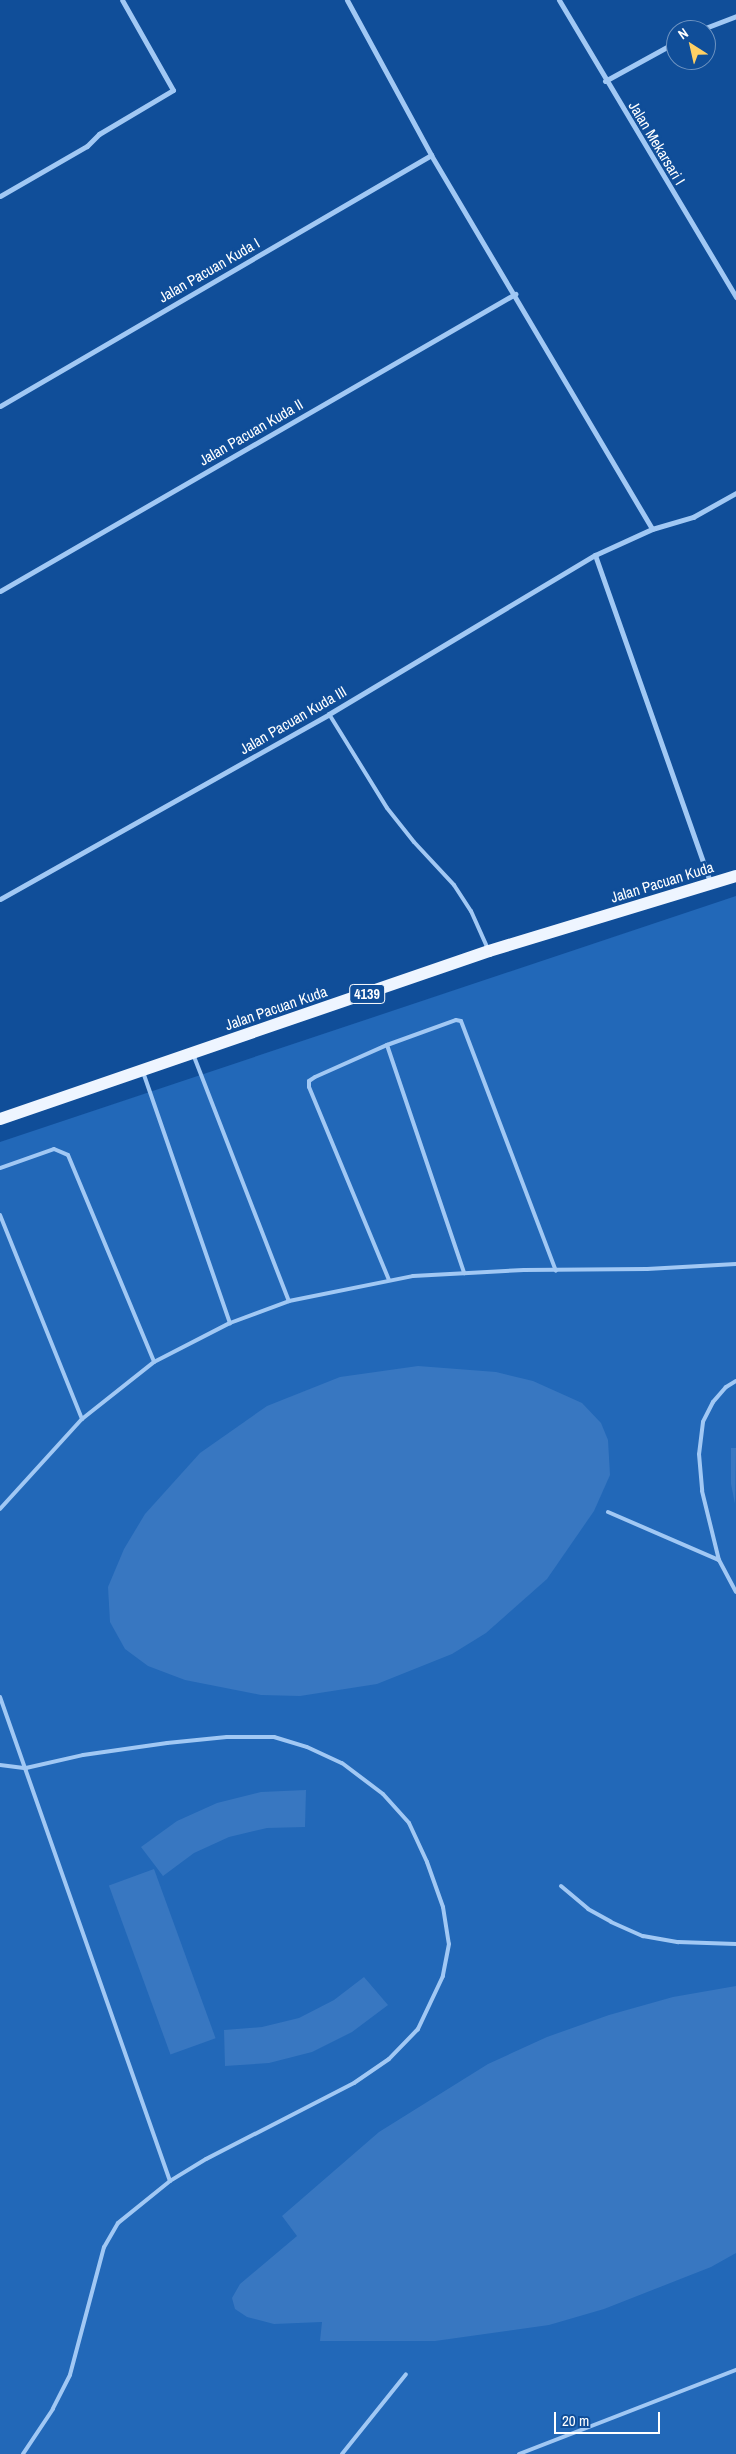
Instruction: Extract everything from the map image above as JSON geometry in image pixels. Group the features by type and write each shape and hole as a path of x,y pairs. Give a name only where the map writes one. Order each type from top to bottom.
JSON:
{"main road":[{"name":"Jalan Pacuan Kuda","path":"0,1119 143,1072 489,951 736,876"}],"street":[{"path":"0,196 87,146 99,134 173,90 122,0"},
{"path":"347,0 431,155 515,294 652,529"},
{"name":"Jalan Mekarsari I","path":"559,0 605,81 736,297"},
{"path":"716,24 736,16"},
{"path":"605,81 666,47"},
{"name":"Jalan Pacuan Kuda I","path":"0,406 431,155"},
{"name":"Jalan Pacuan Kuda II","path":"0,591 515,294"},
{"name":"Jalan Pacuan Kuda III","path":"0,900 329,714 594,555 652,529 693,517 736,493"},
{"path":"594,555 711,884"}],"lane":[{"path":"329,714 388,808 414,842 454,885 471,911 489,951"},
{"path":"390,1280 308,1084 315,1076 387,1045 456,1020 461,1021 556,1271"},
{"path":"387,1045 464,1273"},
{"path":"193,1054 288,1301"},
{"path":"143,1072 230,1323"},
{"path":"0,1168 54,1149 68,1155 154,1362"},
{"path":"0,1215 82,1419"},
{"path":"0,1509 82,1419 154,1362 230,1323 288,1301 413,1276 524,1270 556,1271 736,1264"},
{"path":"736,1381 726,1387 713,1402 703,1422 699,1454 702,1490 719,1560 736,1592"},
{"path":"608,1512 719,1560"},
{"path":"0,1697 170,2181"},
{"path":"0,1765 26,1768 83,1755 226,1737 274,1737 306,1747 342,1763 383,1794 408,1823 427,1862 443,1906 449,1944 443,1976 418,2029 389,2058 354,2083 206,2159 170,2181 118,2223 104,2247 70,2375 53,2409 23,2454"},
{"path":"561,1886 588,1909 611,1922 643,1936 678,1942 736,1944"},
{"path":"519,2454 736,2370"},
{"path":"342,2454 406,2374"}],"shaded area":[{"path":"736,896 736,2454 0,2454 0,1142"}],"building":[{"path":"418,1366 496,1372 533,1381 582,1403 601,1423 608,1440 610,1475 594,1511 547,1579 486,1633 452,1654 377,1684 300,1696 261,1695 185,1680 148,1666 125,1649 110,1622 108,1587 124,1549 145,1514 200,1453 267,1406 340,1377"},
{"path":"731,1448 736,1448 735,1504 731,1484"},
{"path":"306,1790 305,1827 267,1828 229,1837 194,1853 163,1876 141,1847 177,1821 217,1803 261,1792"},
{"path":"154,1869 216,2038 170,2055 109,1885"},
{"path":"364,1977 388,2005 352,2032 312,2052 269,2063 225,2066 224,2030 262,2027 299,2018 334,2000"},
{"path":"736,1986 736,2253 711,2267 604,2309 549,2325 435,2341 320,2341 322,2322 274,2324 247,2317 235,2309 232,2298 240,2284 297,2236 282,2216 379,2132 488,2064 547,2037 609,2015 673,1997"}]}
